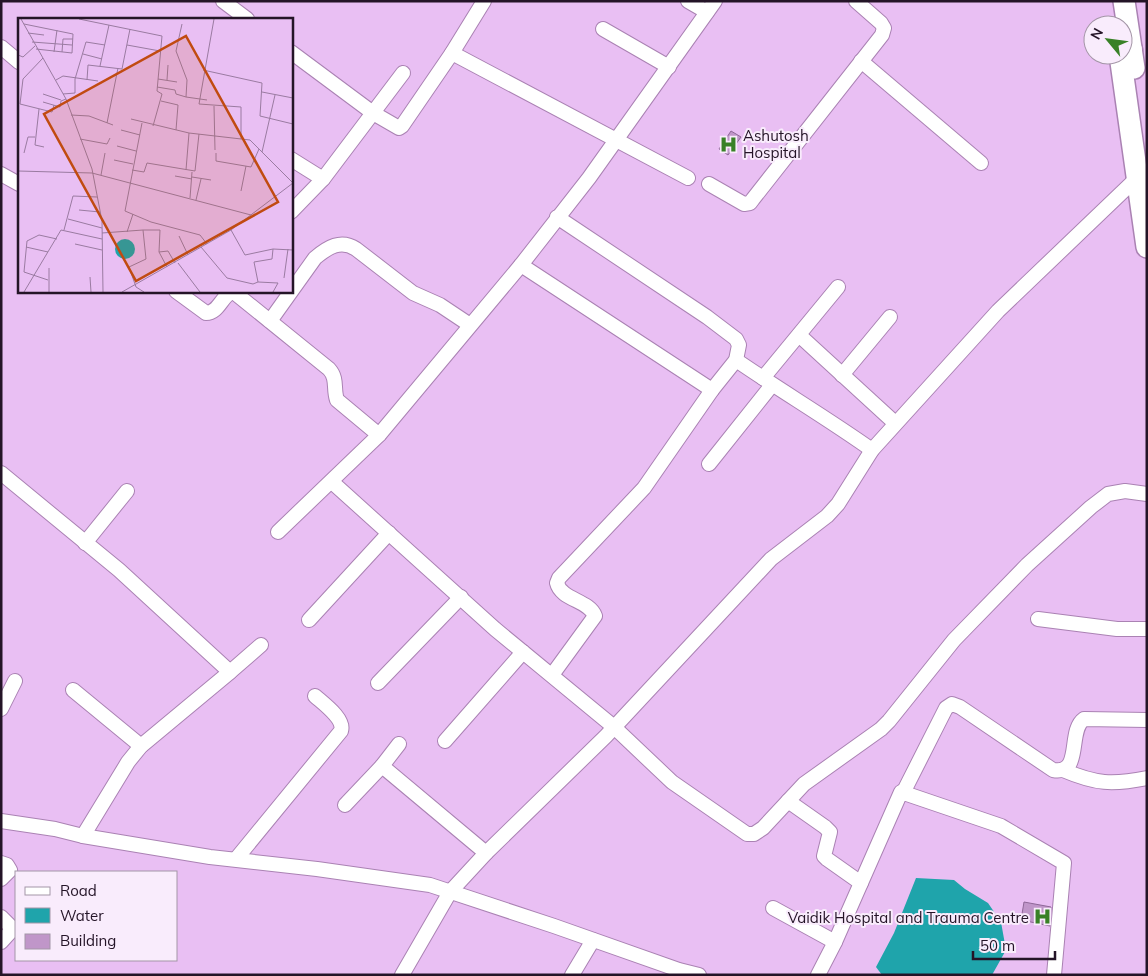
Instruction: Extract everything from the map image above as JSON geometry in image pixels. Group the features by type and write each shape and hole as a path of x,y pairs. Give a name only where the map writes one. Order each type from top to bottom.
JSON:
{"main road":[{"path":"1112,1 1114,15"},
{"path":"1124,1 1124,15"},
{"path":"1127,65 1142,170 1147,247"}],"street":[{"path":"292,53 373,113 397,127 402,126 452,53 484,1"},
{"path":"278,532 379,435 520,265 589,178 711,7 688,1"},
{"path":"710,184 744,204 750,202 882,35 884,28 881,23 856,1"},
{"path":"230,3 246,18"},
{"path":"603,29 669,67"},
{"path":"1,47 18,61"},
{"path":"452,53 688,178"},
{"path":"862,61 982,164"},
{"path":"292,211 323,179 403,73"},
{"path":"292,160 323,179"},
{"path":"402,975 450,892 486,852 614,727 771,559 827,516 838,504 872,450 896,423 998,311 1142,170"},
{"path":"3,178 18,184"},
{"path":"552,675 595,616 592,610 561,591 557,583 559,578 644,488 712,390 736,360 739,345 736,339 707,317 557,217"},
{"path":"292,290 315,258 323,251 341,244 349,244 412,293 440,305 470,325"},
{"path":"520,265 712,390"},
{"path":"709,464 799,335 838,287"},
{"path":"190,296 206,313 214,311 230,292 235,293 249,303 330,369 336,380 336,398 379,435"},
{"path":"270,321 291,292"},
{"path":"842,375 890,317"},
{"path":"799,335 896,423"},
{"path":"736,360 767,382 826,417 872,450"},
{"path":"1,473 119,570 230,672"},
{"path":"332,482 523,652 614,727 672,782 747,834 754,834 763,828 804,784 881,730 935,661 954,640 1027,565 1091,507 1108,494 1125,491 1147,494"},
{"path":"86,543 127,490"},
{"path":"309,620 388,533"},
{"path":"378,683 461,597"},
{"path":"1038,619 1117,629 1147,629"},
{"path":"83,836 128,762 141,746 261,644"},
{"path":"445,741 523,652"},
{"path":"1,709 15,681"},
{"path":"73,690 141,746"},
{"path":"236,859 343,727 340,720 315,696"},
{"path":"818,975 835,942 901,792 903,793 946,708 952,704 960,707 1053,770 1063,770 1086,780 1122,783 1147,778"},
{"path":"1063,770 1072,761 1077,727 1084,719 1147,720"},
{"path":"345,805 382,766 399,744"},
{"path":"382,766 486,852"},
{"path":"903,793 1002,826 1064,863 1054,975"},
{"path":"788,801 826,827 830,832 824,856 861,884"},
{"path":"1,821 210,857 430,885 593,940 677,972 699,975"},
{"path":"1,863 7,865 10,870 1,880"},
{"path":"773,908 835,942"},
{"path":"1,917 12,928 1,942"},
{"path":"572,975 593,940"}],"water":[{"path":"916,878 954,880 988,903 1001,922 1006,950 992,975 882,975 876,967 894,933"}],"building":[{"path":"731,131 741,137 728,155 719,149"},
{"path":"1024,902 1051,907 1050,926 1021,920"}],"place":[{"name":"Ashutosh Hospital","path":"729,144"},
{"name":"Vaidik Hospital and Trauma Centre","path":"1043,917"}]}
